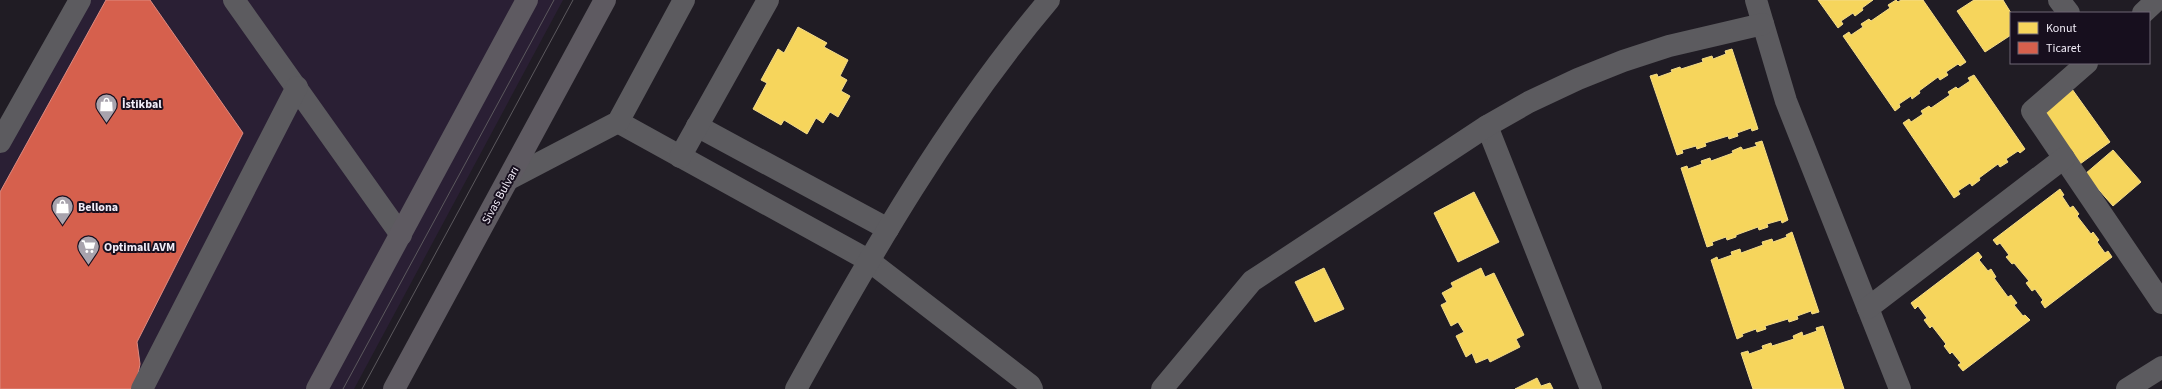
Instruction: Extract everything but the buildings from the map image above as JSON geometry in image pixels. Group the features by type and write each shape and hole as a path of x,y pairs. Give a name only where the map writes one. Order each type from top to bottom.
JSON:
{"highway":[{"path":"317,389 527,0"},
{"name":"Sivas Bulvarı","path":"394,389 606,0"}],"street":[{"path":"0,142 80,0"},
{"path":"234,0 401,235"},
{"path":"509,179 618,122 684,0"},
{"path":"680,157 768,0"},
{"path":"796,389 868,260 888,229 975,97 1008,51 1049,0"},
{"path":"1756,0 1786,101 1900,389"},
{"path":"2059,0 2068,12"},
{"path":"2144,12 2157,0"},
{"path":"1162,389 1252,281 1487,126 1571,82 1623,61 1669,46 1763,24"},
{"path":"2086,64 2032,111 2162,303"},
{"path":"142,389 297,87"},
{"path":"618,122 868,260 1030,385 1032,389"},
{"path":"697,126 888,229"},
{"path":"1487,126 1592,389"},
{"path":"1868,308 2064,158"},
{"path":"2127,389 2162,367"}],"shaded area":[{"path":"79,0 563,0 354,389 0,389 0,139"}],"tram line":[{"path":"343,389 554,0"},
{"path":"362,389 573,0"}],"place":[{"name":"İstikbal","path":"107,124"},
{"name":"Bellona","path":"63,226"},
{"name":"Optimall AVM","path":"88,266"}]}
